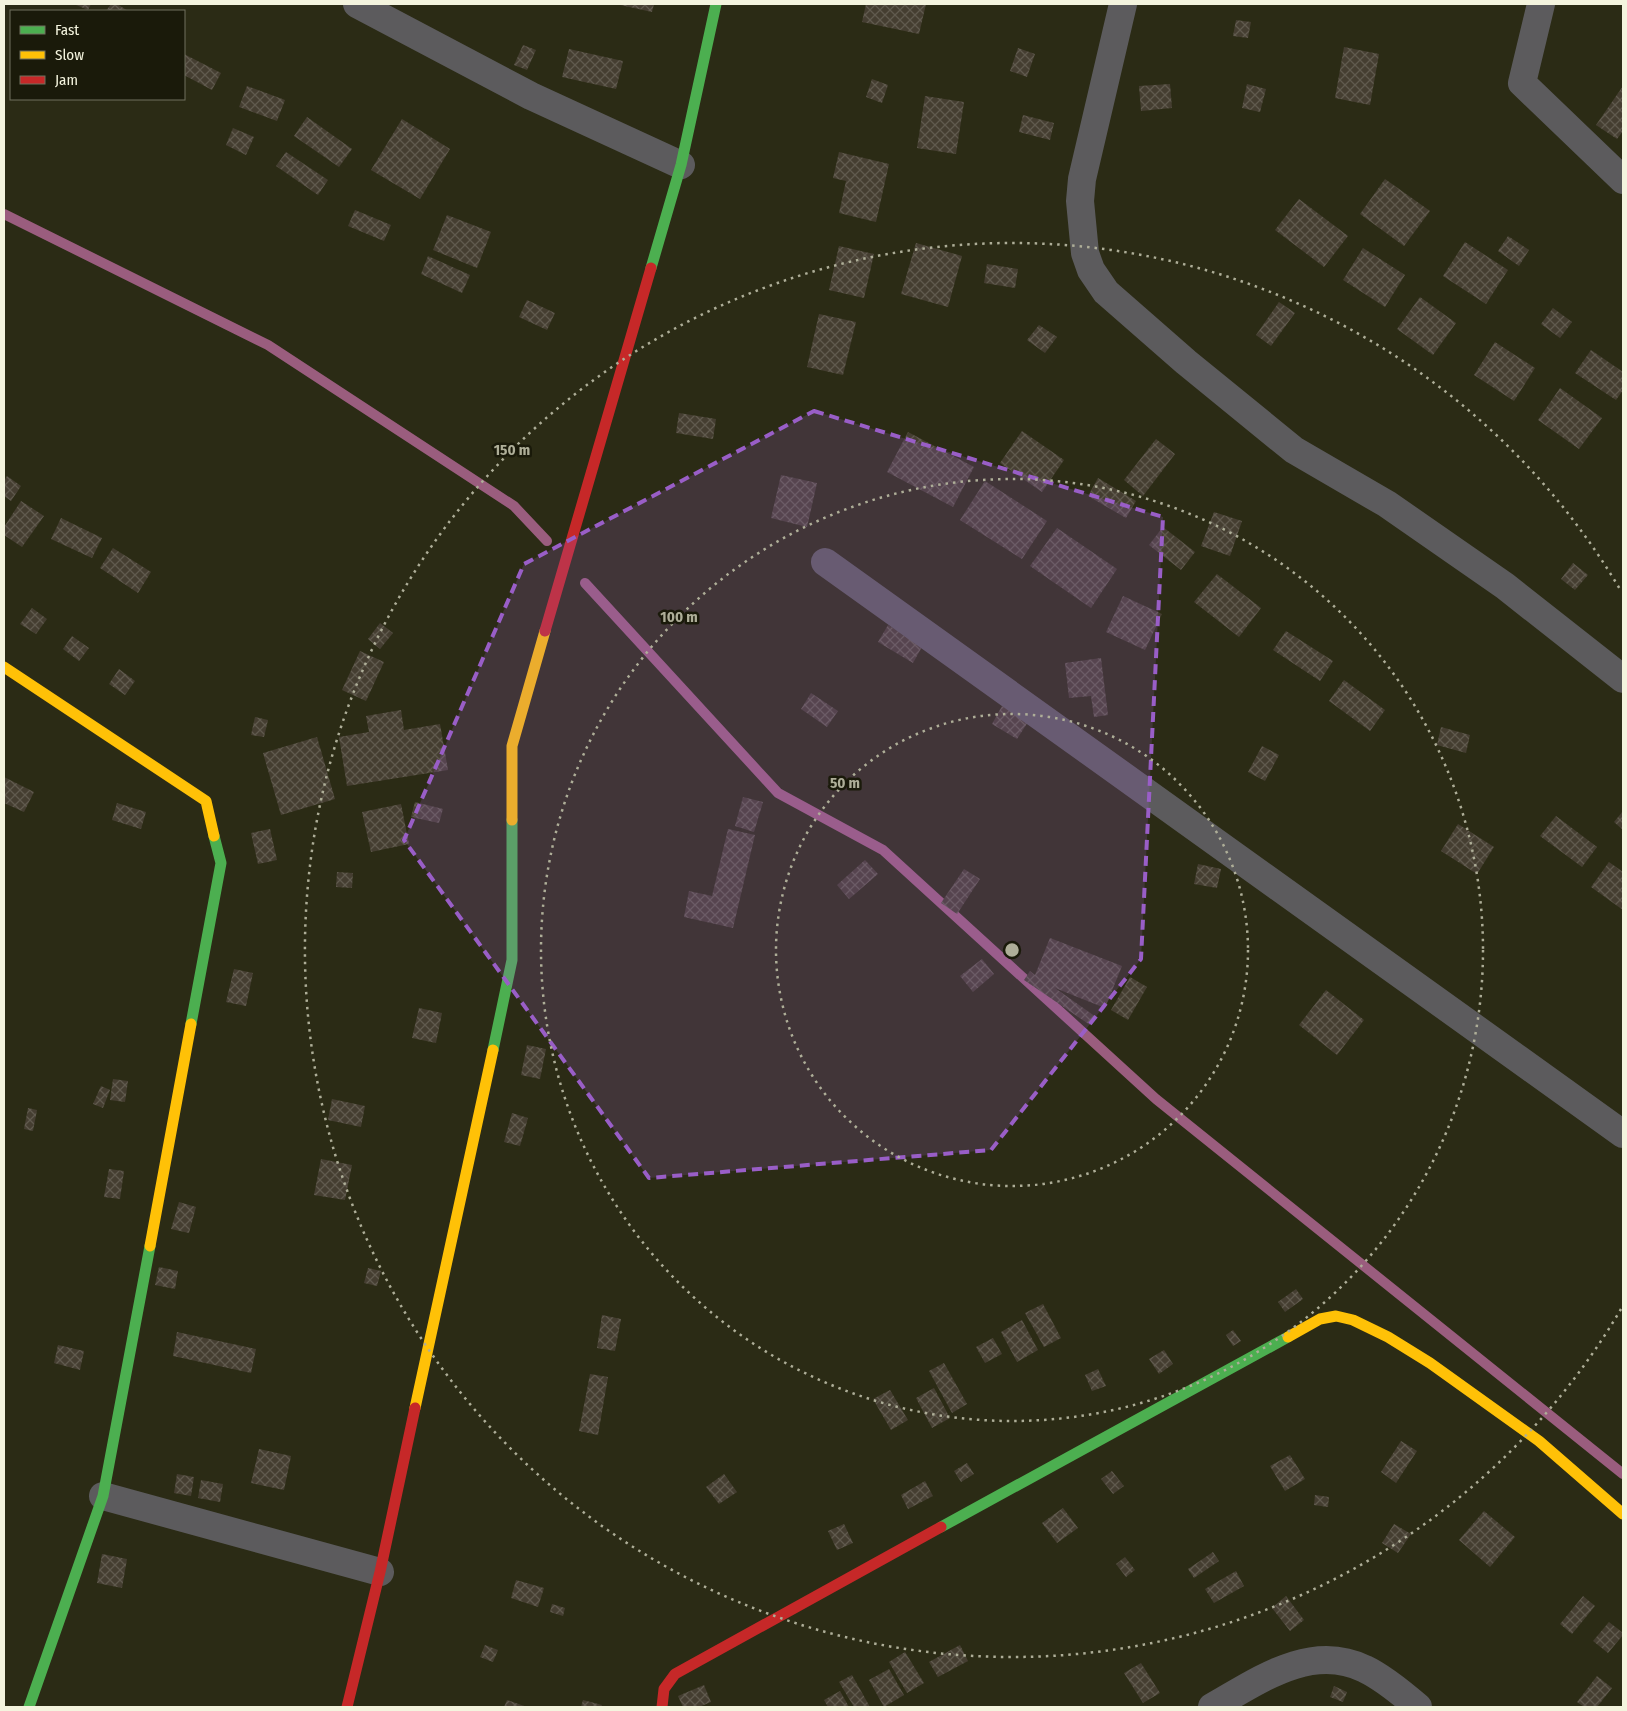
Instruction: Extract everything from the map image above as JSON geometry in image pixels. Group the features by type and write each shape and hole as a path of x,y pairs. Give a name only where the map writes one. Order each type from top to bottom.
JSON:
{"street":[{"path":"357,4 531,96 681,165"},
{"path":"348,1707 380,1572 512,960 512,746 681,165 716,4"},
{"path":"1123,4 1082,179 1080,201 1085,253 1091,270 1106,292 1186,362 1294,450 1387,504 1505,586 1623,679"},
{"path":"1541,4 1522,83 1623,180"},
{"path":"825,562 1623,1134"},
{"path":"4,667 206,801 221,863 103,1496 29,1707"},
{"path":"662,1707 661,1697 664,1685 675,1674 1320,1319 1336,1316 1352,1320 1388,1338 1430,1363 1540,1441 1623,1514"},
{"path":"103,1496 380,1572"},
{"path":"1212,1707 1261,1679 1289,1667 1316,1659 1342,1661 1366,1669 1418,1707"}],"highlighted area":[{"path":"814,411 1163,517 1141,959 991,1150 649,1178 404,840 524,564"}],"building":[{"path":"74,4 91,4 88,10"},
{"path":"111,4 117,4 126,10 107,10"},
{"path":"616,4 654,4 652,12"},
{"path":"866,4 926,4 919,34 862,22"},
{"path":"1236,20 1251,22 1248,38 1233,36"},
{"path":"523,45 536,50 527,70 514,65"},
{"path":"1344,47 1379,54 1370,105 1335,98"},
{"path":"1018,48 1035,54 1027,77 1010,71"},
{"path":"569,49 623,61 616,89 562,77"},
{"path":"185,55 221,73 212,90 185,76"},
{"path":"872,79 888,85 882,103 866,97"},
{"path":"1170,84 1172,108 1141,111 1139,86"},
{"path":"1247,84 1266,89 1260,112 1242,108"},
{"path":"247,86 285,100 277,121 239,107"},
{"path":"1623,86 1623,131 1617,139 1596,125"},
{"path":"925,96 964,102 956,154 917,148"},
{"path":"1023,115 1054,123 1050,140 1019,132"},
{"path":"307,117 352,149 339,167 294,136"},
{"path":"402,119 450,149 420,199 371,170"},
{"path":"233,128 254,137 246,155 226,145"},
{"path":"286,152 328,180 318,195 276,166"},
{"path":"839,152 889,164 876,222 839,213 846,181 833,178"},
{"path":"1385,179 1430,211 1404,246 1360,214"},
{"path":"1299,199 1348,236 1324,267 1275,230"},
{"path":"355,210 391,225 384,241 348,226"},
{"path":"447,215 491,232 477,268 433,250"},
{"path":"1508,236 1529,250 1519,266 1498,251"},
{"path":"1465,242 1508,270 1486,304 1443,276"},
{"path":"916,243 962,256 948,307 901,294"},
{"path":"839,246 874,254 864,298 829,290"},
{"path":"1363,248 1405,275 1385,307 1343,280"},
{"path":"428,256 470,275 462,293 421,274"},
{"path":"987,264 1018,269 1015,288 984,283"},
{"path":"1420,297 1456,323 1433,355 1397,329"},
{"path":"527,300 555,313 547,330 519,317"},
{"path":"1279,302 1295,313 1271,346 1256,335"},
{"path":"1553,308 1572,322 1560,338 1541,324"},
{"path":"819,314 856,322 843,375 807,367"},
{"path":"1039,325 1057,337 1045,353 1027,340"},
{"path":"1495,342 1535,368 1514,401 1474,375"},
{"path":"1591,350 1623,372 1623,390 1616,400 1575,373"},
{"path":"1560,388 1602,418 1579,449 1538,420"},
{"path":"679,413 716,419 713,439 676,433"},
{"path":"1022,431 1064,460 1042,492 1000,463"},
{"path":"908,432 974,467 953,507 887,472"},
{"path":"1156,439 1175,454 1143,496 1124,480"},
{"path":"781,475 817,483 807,527 771,518"},
{"path":"7,476 21,486 11,501 4,496 4,481"},
{"path":"1098,478 1136,501 1126,518 1088,496"},
{"path":"985,481 1047,521 1022,559 960,520"},
{"path":"21,501 44,516 22,547 4,535 4,527"},
{"path":"1214,512 1242,521 1230,556 1201,546"},
{"path":"61,518 102,538 92,558 51,539"},
{"path":"1163,527 1195,552 1181,570 1149,545"},
{"path":"1057,528 1117,569 1091,608 1030,566"},
{"path":"113,548 151,572 138,593 100,568"},
{"path":"1573,563 1588,575 1575,590 1561,579"},
{"path":"1217,574 1261,608 1239,637 1194,602"},
{"path":"1123,596 1162,614 1145,650 1106,632"},
{"path":"32,608 47,619 36,634 20,624"},
{"path":"380,623 393,633 380,649 368,639"},
{"path":"888,625 923,645 913,663 878,642"},
{"path":"1286,631 1333,661 1320,681 1273,650"},
{"path":"72,636 89,648 79,661 63,649"},
{"path":"360,651 384,662 366,701 342,690"},
{"path":"1101,658 1108,715 1094,717 1091,696 1069,698 1065,663"},
{"path":"119,669 135,681 125,695 109,684"},
{"path":"1344,680 1385,710 1370,731 1329,701"},
{"path":"811,693 838,711 827,727 801,709"},
{"path":"1002,706 1028,722 1017,739 992,724"},
{"path":"401,710 404,730 440,724 448,770 347,786 339,737 369,732 366,716"},
{"path":"255,717 268,720 264,737 251,735"},
{"path":"1441,727 1470,735 1466,753 1437,745"},
{"path":"317,737 335,799 281,815 263,753"},
{"path":"1262,746 1279,755 1265,781 1248,772"},
{"path":"4,777 34,792 24,812 4,803"},
{"path":"743,797 763,802 754,832 735,826"},
{"path":"415,802 443,809 439,823 411,817"},
{"path":"117,803 146,812 141,829 112,820"},
{"path":"401,804 409,844 371,852 362,812"},
{"path":"1623,811 1623,830 1614,822"},
{"path":"1556,816 1597,847 1582,867 1540,836"},
{"path":"1458,824 1494,847 1477,874 1441,851"},
{"path":"270,829 277,860 258,864 251,833"},
{"path":"728,829 755,835 733,928 684,917 689,891 712,896"},
{"path":"865,860 878,874 849,899 837,885"},
{"path":"1609,862 1623,872 1623,910 1591,887"},
{"path":"1198,864 1221,869 1217,888 1194,884"},
{"path":"964,869 980,879 957,914 941,903"},
{"path":"337,872 353,873 352,888 336,887"},
{"path":"1050,938 1122,966 1105,1008 1055,988 1096,1017 1090,1025 1024,980 1030,971 1035,975"},
{"path":"982,959 994,974 973,992 960,976"},
{"path":"234,969 253,973 246,1006 226,1002"},
{"path":"1130,977 1147,987 1128,1020 1111,1010"},
{"path":"1326,990 1364,1020 1337,1055 1299,1025"},
{"path":"419,1008 442,1013 436,1043 412,1038"},
{"path":"527,1045 546,1049 540,1079 521,1075"},
{"path":"113,1079 128,1081 125,1102 110,1100"},
{"path":"101,1086 110,1090 103,1108 93,1104"},
{"path":"332,1099 365,1106 361,1127 328,1120"},
{"path":"28,1108 37,1110 33,1131 24,1129"},
{"path":"512,1113 528,1118 520,1146 504,1142"},
{"path":"321,1159 352,1165 345,1200 314,1195"},
{"path":"109,1169 124,1171 120,1199 104,1197"},
{"path":"179,1202 196,1207 189,1233 171,1229"},
{"path":"159,1267 178,1271 175,1289 155,1285"},
{"path":"368,1268 381,1271 377,1286 364,1283"},
{"path":"1296,1289 1303,1299 1285,1312 1278,1302"},
{"path":"1043,1304 1061,1338 1044,1347 1025,1313"},
{"path":"602,1315 621,1319 615,1351 597,1348"},
{"path":"1022,1320 1038,1350 1017,1362 1001,1332"},
{"path":"1233,1330 1241,1341 1233,1346 1226,1335"},
{"path":"177,1332 256,1349 251,1373 173,1356"},
{"path":"993,1338 1002,1354 985,1363 976,1347"},
{"path":"58,1345 84,1351 80,1370 54,1363"},
{"path":"1164,1350 1173,1364 1159,1374 1149,1359"},
{"path":"944,1363 967,1404 952,1413 929,1371"},
{"path":"1098,1369 1106,1386 1092,1391 1085,1375"},
{"path":"590,1374 608,1377 598,1435 579,1431"},
{"path":"934,1388 950,1418 932,1428 916,1398"},
{"path":"890,1390 908,1420 891,1430 873,1399"},
{"path":"1401,1441 1417,1451 1396,1483 1381,1472"},
{"path":"259,1449 291,1456 284,1490 251,1483"},
{"path":"1290,1455 1305,1479 1285,1491 1270,1466"},
{"path":"967,1463 974,1474 961,1482 954,1471"},
{"path":"1112,1471 1124,1486 1113,1494 1101,1479"},
{"path":"177,1474 194,1477 191,1496 174,1493"},
{"path":"724,1474 737,1492 719,1504 706,1487"},
{"path":"201,1480 223,1484 220,1502 198,1498"},
{"path":"925,1481 933,1496 908,1509 901,1495"},
{"path":"1315,1495 1329,1497 1328,1507 1314,1505"},
{"path":"1063,1508 1078,1528 1057,1543 1042,1523"},
{"path":"1484,1511 1515,1537 1490,1567 1459,1540"},
{"path":"844,1524 853,1543 837,1550 828,1531"},
{"path":"1394,1524 1411,1534 1398,1553 1382,1543"},
{"path":"1213,1552 1219,1561 1194,1578 1188,1569"},
{"path":"102,1554 127,1559 122,1588 97,1583"},
{"path":"1125,1557 1135,1570 1126,1577 1116,1564"},
{"path":"1236,1571 1244,1586 1214,1603 1205,1589"},
{"path":"516,1580 544,1588 538,1607 511,1598"},
{"path":"1286,1596 1304,1620 1290,1631 1272,1608"},
{"path":"1583,1596 1595,1606 1572,1634 1560,1624"},
{"path":"552,1604 565,1608 563,1616 550,1612"},
{"path":"1609,1622 1623,1635 1608,1653 1593,1641"},
{"path":"485,1645 498,1650 493,1662 480,1657"},
{"path":"960,1645 968,1661 938,1677 929,1662"},
{"path":"905,1652 924,1683 907,1693 889,1662"},
{"path":"1141,1663 1160,1693 1143,1703 1124,1673"},
{"path":"889,1669 904,1695 884,1707 869,1680"},
{"path":"852,1675 870,1707 854,1707 839,1682"},
{"path":"1597,1676 1612,1688 1597,1707 1584,1707 1577,1702"},
{"path":"704,1685 711,1702 699,1707 683,1707 678,1696"},
{"path":"1334,1686 1347,1692 1343,1702 1330,1697"},
{"path":"840,1691 849,1707 828,1707 824,1700"},
{"path":"507,1700 527,1707 504,1707"},
{"path":"583,1700 602,1705 601,1707 581,1707"}],"waterway":[{"path":"4,214 268,345 514,506 547,541"},
{"path":"585,583 778,793 883,850 1156,1099 1623,1474"}],"traffic: fast":[{"path":"651,268 681,165 716,4"},
{"path":"493,1050 512,960 512,820"},
{"path":"191,1024 221,863 214,836"},
{"path":"29,1707 103,1496 150,1246"},
{"path":"941,1527 1288,1337"}],"traffic: slow":[{"path":"512,820 512,746 545,631"},
{"path":"4,667 206,801 214,836"},
{"path":"150,1246 191,1024"},
{"path":"415,1408 493,1050"},
{"path":"1288,1337 1320,1319 1336,1316 1353,1320 1388,1337 1430,1363 1539,1441 1623,1514"}],"traffic: jam":[{"path":"545,631 651,268"},
{"path":"347,1707 380,1572 415,1408"},
{"path":"662,1707 664,1689 675,1674 941,1527"}]}
